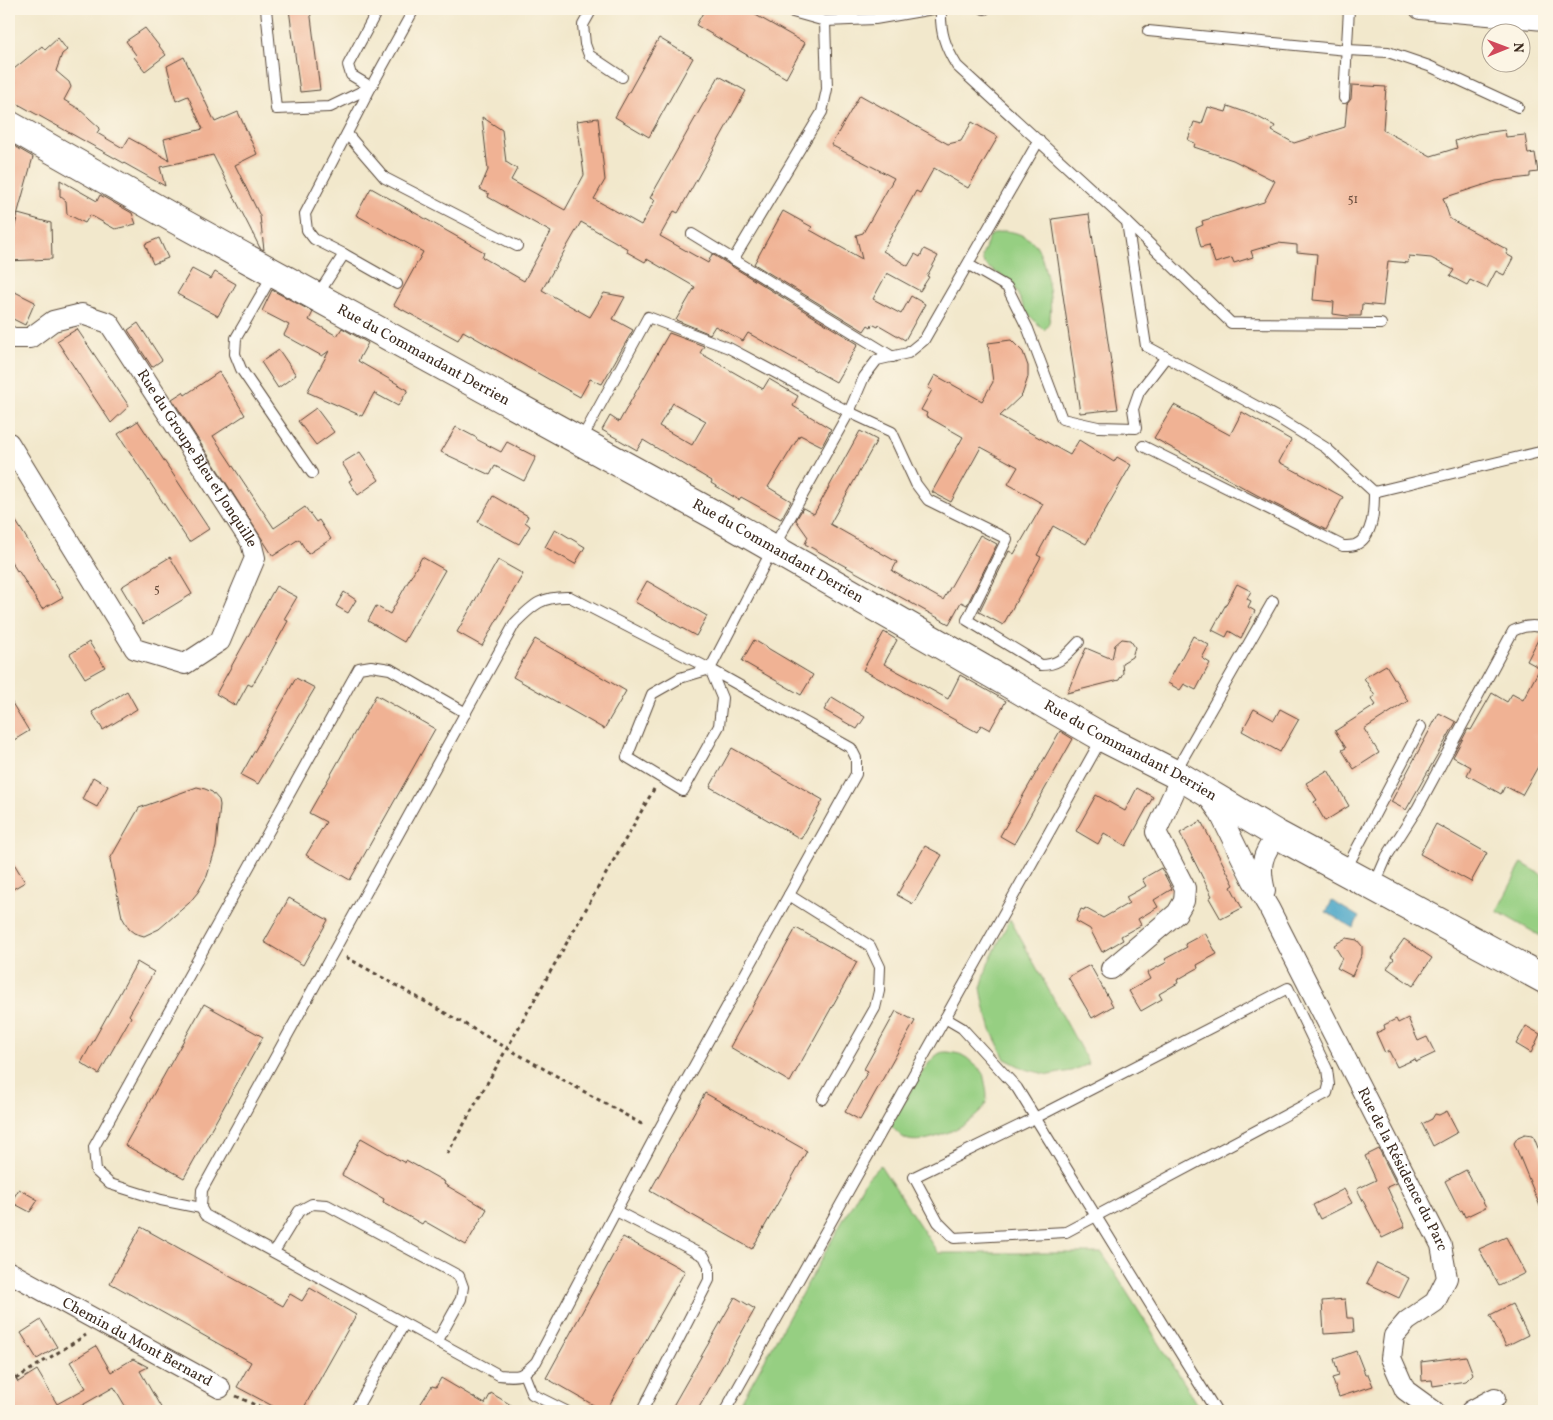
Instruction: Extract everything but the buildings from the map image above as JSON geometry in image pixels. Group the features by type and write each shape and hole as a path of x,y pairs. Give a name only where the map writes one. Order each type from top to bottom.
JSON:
{"main road":[{"name":"Rue du Commandant Derrien","path":"9,125 317,297 713,514 1102,737 1185,780 1278,835 1544,978"}],"street":[{"path":"1420,9 1544,20"},
{"name":"Rue du Groupe Bleu et Jonquille","path":"9,336 13,338 30,338 54,321 82,314 109,323 251,542 255,558 220,641 185,664 135,649 9,444"},
{"path":"1111,969 1178,912 1184,901 1185,888 1156,832 1185,780"},
{"name":"Rue de la Résidence du Parc","path":"1185,780 1219,812 1441,1245 1446,1278 1435,1302 1407,1321 1394,1336 1391,1358 1405,1390 1434,1411"},
{"name":"Rue de la Résidence du Parc","path":"1269,908 1261,868 1267,848 1278,835"},
{"name":"Chemin du Mont Bernard","path":"9,1272 220,1388"},
{"path":"1471,1411 1494,1398"}],"lane":[{"path":"266,9 276,108 330,107 371,87"},
{"path":"371,87 351,75 348,65 378,9"},
{"path":"397,284 314,239 307,230 306,214 371,87 414,9"},
{"path":"592,9 583,25 585,44 589,55 622,76"},
{"path":"782,9 825,21 875,19 933,9"},
{"path":"941,9 940,26 948,51 957,66 1127,222 1231,323 1381,324"},
{"path":"1344,98 1349,9"},
{"path":"733,260 822,112 827,89 825,21"},
{"path":"1148,31 1346,50 1388,52 1430,66 1518,107"},
{"path":"347,134 384,178 517,246"},
{"path":"710,668 722,698 719,726 683,791 627,757 652,694 680,678 710,668 773,548 849,412 864,377 878,360 908,353 924,340 969,265 1039,140"},
{"path":"1127,222 1146,346 1278,418 1326,448 1374,492 1374,513 1367,535 1355,545 1343,546 1142,446"},
{"path":"692,234 893,357"},
{"path":"317,297 344,254"},
{"path":"969,265 1006,287 1028,329 1062,419 1098,427 1136,428 1133,409 1139,392 1166,357"},
{"path":"272,272 269,281 236,338 235,354 241,369 312,472"},
{"path":"586,431 648,317 729,348 849,412 892,432 916,484 928,500 1007,539 967,620 1041,666 1052,665 1061,660 1079,642"},
{"path":"1374,492 1544,451"},
{"path":"554,597 570,597 710,668 851,748 856,758 856,774 657,1133 536,1362 524,1374 514,1377 499,1375 205,1215 201,1208 202,1190 515,623 530,608 542,601 554,597"},
{"path":"1185,780 1273,601"},
{"path":"1374,887 1387,856 1417,809 1513,631 1522,626 1544,628"},
{"path":"201,1208 162,1200 110,1184 96,1171 94,1147 359,668 371,666 390,670 466,713"},
{"path":"1345,871 1421,727"},
{"path":"725,1411 1102,737"},
{"path":"790,895 870,946 880,967 879,991 875,1008 823,1099"},
{"path":"1288,988 1327,1069 1329,1085 1327,1093 1066,1232 954,1238 938,1222 914,1177 1036,1118 1288,988"},
{"path":"945,1018 962,1028 1017,1088 1216,1411"},
{"path":"274,1252 299,1211 312,1204 327,1206 459,1276 463,1287 461,1299 437,1342"},
{"path":"616,1211 704,1256 709,1266 708,1280 642,1411"},
{"path":"354,1411 404,1324"},
{"path":"524,1374 532,1394 566,1411"}],"path":[{"path":"447,1154 661,778"},
{"path":"335,950 657,1133"},
{"path":"9,1383 104,1324"},
{"name":"Chemin du Mont Bernard","path":"220,1388 268,1411"}],"green space":[{"path":"1004,231 1026,237 1036,245 1040,252 1049,289 1050,303 1048,324 1044,330 1026,312 1012,282 989,268 983,262 982,256 990,236"},
{"path":"1522,863 1544,876 1544,938 1497,911"},
{"path":"1010,919 1089,1064 1071,1071 1049,1075 1025,1069 1005,1059 991,1030 981,988 988,964"},
{"path":"940,1053 960,1054 967,1058 983,1072 987,1092 986,1103 974,1118 940,1136 918,1141 909,1140 891,1126 913,1086 934,1057"},
{"path":"880,1165 938,1253 1102,1253 1202,1411 736,1411 865,1181"}],"water":[{"path":"1332,901 1359,917 1353,928 1326,912"}]}
